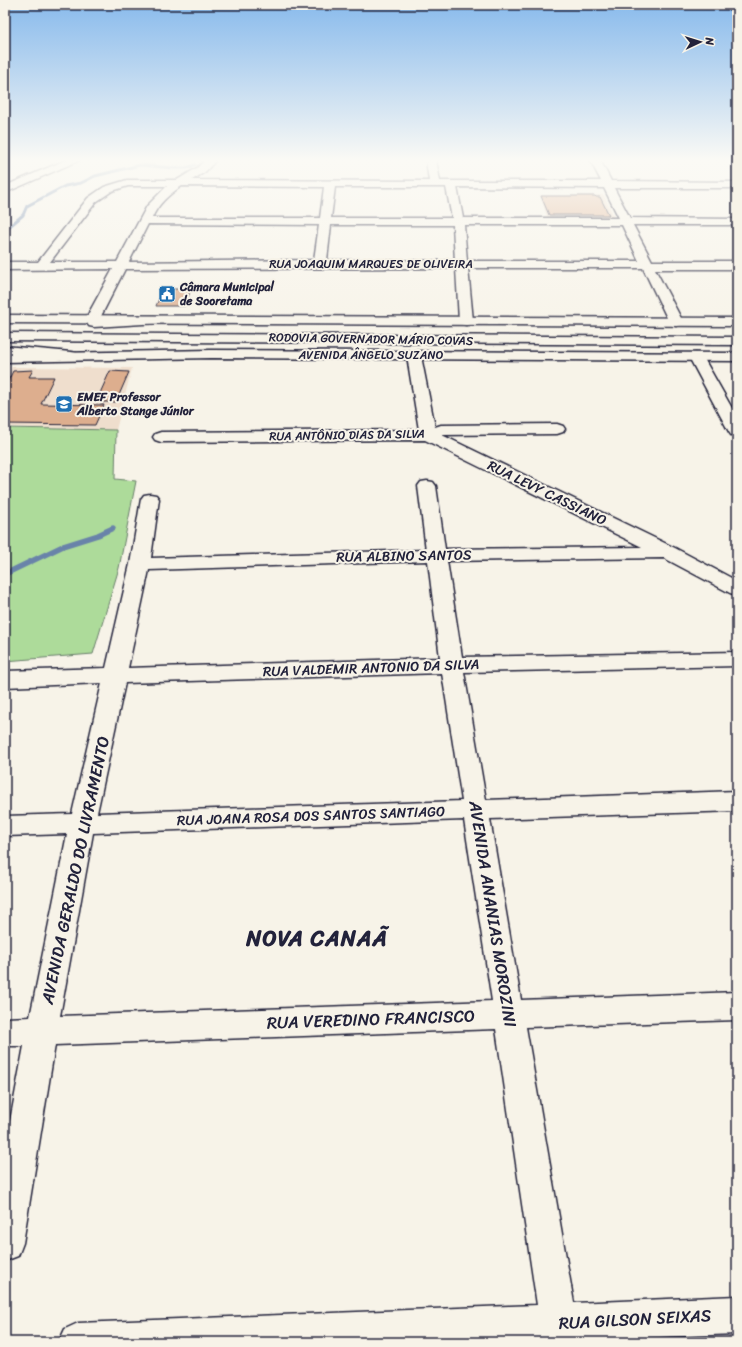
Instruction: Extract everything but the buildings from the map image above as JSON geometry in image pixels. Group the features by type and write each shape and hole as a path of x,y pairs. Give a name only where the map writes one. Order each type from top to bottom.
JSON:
{"main road":[{"path":"41,266 74,223"},
{"path":"92,320 122,266 142,223"},
{"path":"320,264 325,223"},
{"path":"458,223 466,321"},
{"path":"627,223 676,322"},
{"name":"RUA JOAQUIM MARQUES DE OLIVEIRA","path":"5,266 320,264 737,265"},
{"path":"5,319 737,322"},
{"path":"5,328 154,320"},
{"path":"297,355 284,347 277,338 282,331 305,320"},
{"name":"RODOVIA GOVERNADOR MÁRIO COVAS","path":"5,337 630,342 737,341"},
{"path":"630,342 737,347"},
{"path":"5,350 71,356"},
{"name":"AVENIDA ÂNGELO SUZANO","path":"5,358 71,356 297,355 737,357"},
{"path":"414,356 428,435"},
{"path":"696,357 737,432"},
{"name":"RUA ANTÔNIO DIAS DA SILVA","path":"161,437 428,435 440,430 557,429"},
{"name":"RUA LEVY CASSIANO","path":"428,435 668,552 737,589"},
{"name":"AVENIDA ANANIAS MOROZINI","path":"427,486 438,555 452,664 560,1332"},
{"name":"AVENIDA GERALDO DO LIVRAMENTO","path":"5,1243 42,1031 82,824 140,564 150,499"},
{"name":"RUA ALBINO SANTOS","path":"140,564 438,555 668,552"},
{"name":"RUA VALDEMIR ANTONIO DA SILVA","path":"5,679 115,677 452,664 737,659"},
{"name":"RUA JOANA ROSA DOS SANTOS SANTIAGO","path":"5,826 737,801"},
{"name":"RUA VEREDINO FRANCISCO","path":"5,1032 737,1006"},
{"name":"RUA GILSON SEIXAS","path":"78,1342 560,1332 737,1314"}],"shaded area":[{"name":"EMEF Professor Alberto Stange Júnior","path":"12,367 132,368 116,430 5,427 5,381"}],"green space":[{"path":"5,428 116,430 115,479 136,481 119,568 93,654 5,661"}],"waterway":[{"path":"5,230 14,223"},
{"path":"5,574 63,546 98,535 113,528"}],"place":[{"name":"Câmara Municipal de Sooretama","path":"167,294"},
{"name":"EMEF Professor Alberto Stange Júnior","path":"64,404"}],"district":[{"name":"NOVA CANAÃ","path":"317,938"}]}
